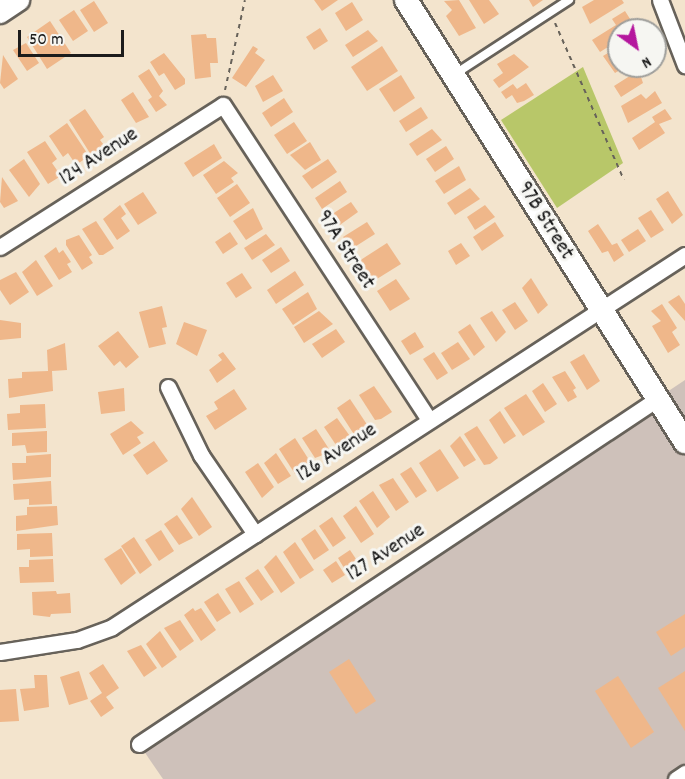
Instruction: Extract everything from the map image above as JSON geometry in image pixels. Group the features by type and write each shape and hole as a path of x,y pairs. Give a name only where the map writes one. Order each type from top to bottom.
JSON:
{"street":[{"path":"0,12 18,0"},
{"name":"97B Street","path":"406,0 685,442"},
{"path":"660,0 685,65"},
{"name":"124 Avenue","path":"0,247 223,105"},
{"name":"97A Street","path":"223,105 429,420"},
{"name":"126 Avenue","path":"0,652 77,640 112,627 685,255"},
{"path":"168,387 201,454 255,534"},
{"name":"127 Avenue","path":"139,744 657,399"},
{"path":"676,779 685,773"}],"lane":[{"path":"452,76 569,0"}],"path":[{"path":"223,105 245,0"},
{"path":"550,13 624,180"}],"shaded area":[{"path":"685,380 685,779 163,779 139,744"}],"green space":[{"path":"583,67 623,163 557,208 501,120"}],"building":[{"path":"314,0 338,0 322,11"},
{"path":"459,0 476,28 459,36 446,16 452,10 444,1"},
{"path":"469,0 489,0 499,14 484,24"},
{"path":"529,0 543,0 533,7"},
{"path":"594,0 622,0 624,3 590,24 582,7"},
{"path":"94,1 108,23 94,32 80,10"},
{"path":"352,2 363,20 346,31 335,13"},
{"path":"74,10 88,31 73,41 59,20"},
{"path":"625,11 629,18 614,18"},
{"path":"50,21 71,53 47,69 27,37"},
{"path":"320,28 328,41 314,50 306,37"},
{"path":"368,30 378,41 353,57 345,45"},
{"path":"607,31 607,48 600,52 592,40"},
{"path":"206,34 207,38 216,38 218,63 210,63 211,77 195,79 191,35"},
{"path":"26,43 39,63 27,71 13,50"},
{"path":"253,46 258,49 255,53 265,60 246,87 232,78"},
{"path":"382,46 398,71 367,91 351,67"},
{"path":"164,53 185,79 185,84 175,90 164,73 159,76 150,62"},
{"path":"514,54 529,67 499,88 493,80 503,73 497,64"},
{"path":"3,55 18,79 4,89 0,83"},
{"path":"149,69 163,91 159,96 167,105 156,112 148,100 152,97 138,76"},
{"path":"273,75 283,91 263,102 255,86"},
{"path":"401,75 415,98 394,112 379,89"},
{"path":"627,78 641,78 643,83 621,97 614,86"},
{"path":"526,83 534,95 524,101 517,103 512,95 506,99 501,92 513,84 517,89"},
{"path":"655,91 662,103 628,123 621,106 641,94 646,99"},
{"path":"133,92 149,117 136,123 121,100"},
{"path":"284,98 293,112 271,127 262,113"},
{"path":"421,107 428,118 406,132 399,121"},
{"path":"85,109 104,137 100,140 107,149 93,158 69,120"},
{"path":"665,109 672,119 659,124 665,133 639,150 632,138 655,122 652,117"},
{"path":"294,122 307,141 287,154 274,135"},
{"path":"67,123 89,156 76,165 68,153 63,157 49,136"},
{"path":"432,129 442,140 417,156 409,144"},
{"path":"45,141 57,159 52,163 61,176 48,184 27,152"},
{"path":"310,142 321,160 305,170 290,155"},
{"path":"214,144 222,158 193,177 184,163"},
{"path":"446,146 454,159 435,172 426,159"},
{"path":"24,159 40,184 29,197 9,170"},
{"path":"328,159 337,172 312,189 302,176"},
{"path":"224,161 238,173 231,178 234,182 216,194 203,175"},
{"path":"459,166 466,180 444,194 435,181"},
{"path":"2,177 18,201 4,208 0,202"},
{"path":"340,181 347,192 322,209 315,198"},
{"path":"237,184 250,203 230,217 217,198"},
{"path":"470,188 480,199 455,215 447,203"},
{"path":"668,191 683,215 672,224 656,199"},
{"path":"143,192 157,213 138,225 124,204"},
{"path":"351,202 358,212 337,227 329,216"},
{"path":"120,205 126,214 121,218 130,231 117,240 103,219"},
{"path":"485,205 495,217 475,230 467,217"},
{"path":"253,208 263,229 246,240 233,221"},
{"path":"651,210 664,230 651,238 638,218"},
{"path":"96,221 114,248 103,255 99,255 82,229"},
{"path":"367,222 375,234 353,248 349,246 343,237"},
{"path":"495,222 504,236 482,251 473,237"},
{"path":"598,224 612,245 617,243 624,255 614,262 608,251 602,253 588,231"},
{"path":"638,229 646,241 629,252 621,240"},
{"path":"230,232 238,244 223,254 215,242"},
{"path":"266,234 275,245 252,260 244,248"},
{"path":"79,235 92,255 89,257 93,263 82,270 66,245 66,240"},
{"path":"387,243 401,264 372,282 359,261"},
{"path":"461,243 470,256 456,265 448,251"},
{"path":"56,247 59,253 63,250 71,262 67,264 72,272 59,280 44,256"},
{"path":"281,247 290,261 271,273 262,260"},
{"path":"36,260 53,286 37,296 22,272"},
{"path":"295,271 304,285 276,304 267,290"},
{"path":"16,272 29,292 10,305 0,290 0,280"},
{"path":"242,273 252,288 236,298 226,283"},
{"path":"531,278 548,305 538,314 522,288"},
{"path":"396,279 410,299 390,311 377,291"},
{"path":"308,292 317,309 293,325 282,309"},
{"path":"679,295 685,304 685,321 668,302"},
{"path":"515,302 528,321 515,330 502,310"},
{"path":"662,304 677,328 672,332 680,345 668,353 652,326 661,321 651,311"},
{"path":"162,306 167,327 162,328 166,344 149,348 139,312"},
{"path":"319,311 333,324 304,343 294,327"},
{"path":"492,311 506,332 496,342 480,318"},
{"path":"0,320 21,323 21,338 0,340"},
{"path":"184,322 207,330 197,356 176,344"},
{"path":"470,324 485,347 474,356 458,332"},
{"path":"336,329 345,342 322,358 312,344"},
{"path":"118,331 139,357 126,368 120,361 114,366 98,346"},
{"path":"415,332 424,347 410,355 401,341"},
{"path":"458,342 470,359 452,370 441,353"},
{"path":"65,343 67,370 52,371 53,391 9,398 8,379 22,378 22,372 48,371 47,350"},
{"path":"223,352 236,369 217,383 209,370 222,360 218,355"},
{"path":"434,352 448,373 437,380 423,359"},
{"path":"584,354 600,381 587,390 570,362"},
{"path":"565,371 576,388 573,390 577,397 568,402 552,377"},
{"path":"543,383 557,404 545,412 532,391"},
{"path":"374,386 392,412 375,420 359,395"},
{"path":"124,388 125,411 101,414 98,392"},
{"path":"234,389 247,409 215,430 206,416 218,409 214,402"},
{"path":"526,394 545,422 523,436 504,408"},
{"path":"350,399 368,426 355,436 337,408"},
{"path":"45,404 46,428 8,430 7,414 20,413 20,405"},
{"path":"500,411 516,436 504,444 489,420"},
{"path":"337,418 352,439 338,448 324,427"},
{"path":"131,421 144,433 137,437 141,443 123,455 110,434"},
{"path":"477,426 498,458 490,464 484,465 464,434"},
{"path":"316,429 331,452 315,458 302,438"},
{"path":"47,431 47,452 27,453 25,445 12,446 12,433"},
{"path":"460,436 476,460 464,467 450,446"},
{"path":"295,438 311,463 295,474 279,449"},
{"path":"154,441 168,461 147,475 133,455"},
{"path":"440,449 459,478 437,492 419,463"},
{"path":"276,453 291,476 278,484 264,463"},
{"path":"51,454 51,477 13,480 12,463 26,463 26,456"},
{"path":"258,463 274,487 262,498 245,472"},
{"path":"411,467 427,491 416,498 400,474"},
{"path":"393,478 409,502 396,511 379,485"},
{"path":"51,481 52,504 29,505 29,499 14,500 13,484"},
{"path":"373,491 390,517 377,528 359,501"},
{"path":"192,497 212,527 199,536 181,509"},
{"path":"57,506 58,525 16,531 16,516 27,515 27,507"},
{"path":"356,506 374,534 361,543 343,516"},
{"path":"177,515 193,538 179,545 164,524"},
{"path":"332,517 346,538 333,547 319,526"},
{"path":"315,529 329,550 314,560 301,539"},
{"path":"161,530 174,551 159,561 145,540"},
{"path":"52,533 53,556 30,557 30,549 17,550 17,534"},
{"path":"134,537 152,565 140,574 121,546"},
{"path":"295,542 314,570 300,579 283,552"},
{"path":"121,548 136,573 121,585 104,559"},
{"path":"350,550 360,565 347,573 338,558"},
{"path":"276,555 295,583 281,593 264,567"},
{"path":"53,559 54,582 20,583 19,567 29,567 29,560"},
{"path":"336,561 345,575 332,583 323,570"},
{"path":"258,569 274,592 261,601 245,578"},
{"path":"239,581 254,604 240,613 225,589"},
{"path":"56,591 57,594 70,593 71,613 51,614 50,617 33,615 32,592"},
{"path":"218,593 231,613 217,622 204,602"},
{"path":"193,608 195,611 201,608 216,630 201,641 184,615"},
{"path":"685,614 685,647 671,656 656,632"},
{"path":"180,620 194,641 180,651 164,628"},
{"path":"160,631 177,657 162,668 146,644"},
{"path":"141,645 157,668 144,677 127,651"},
{"path":"349,659 376,701 356,714 329,672"},
{"path":"103,664 119,688 106,697 114,708 101,717 90,701 102,693 89,673"},
{"path":"79,671 88,699 69,705 60,677"},
{"path":"685,671 685,731 658,688"},
{"path":"34,675 47,675 49,707 24,711 20,689 35,688"},
{"path":"618,676 654,732 631,748 595,691"},
{"path":"16,689 19,721 0,722 0,690"}]}
